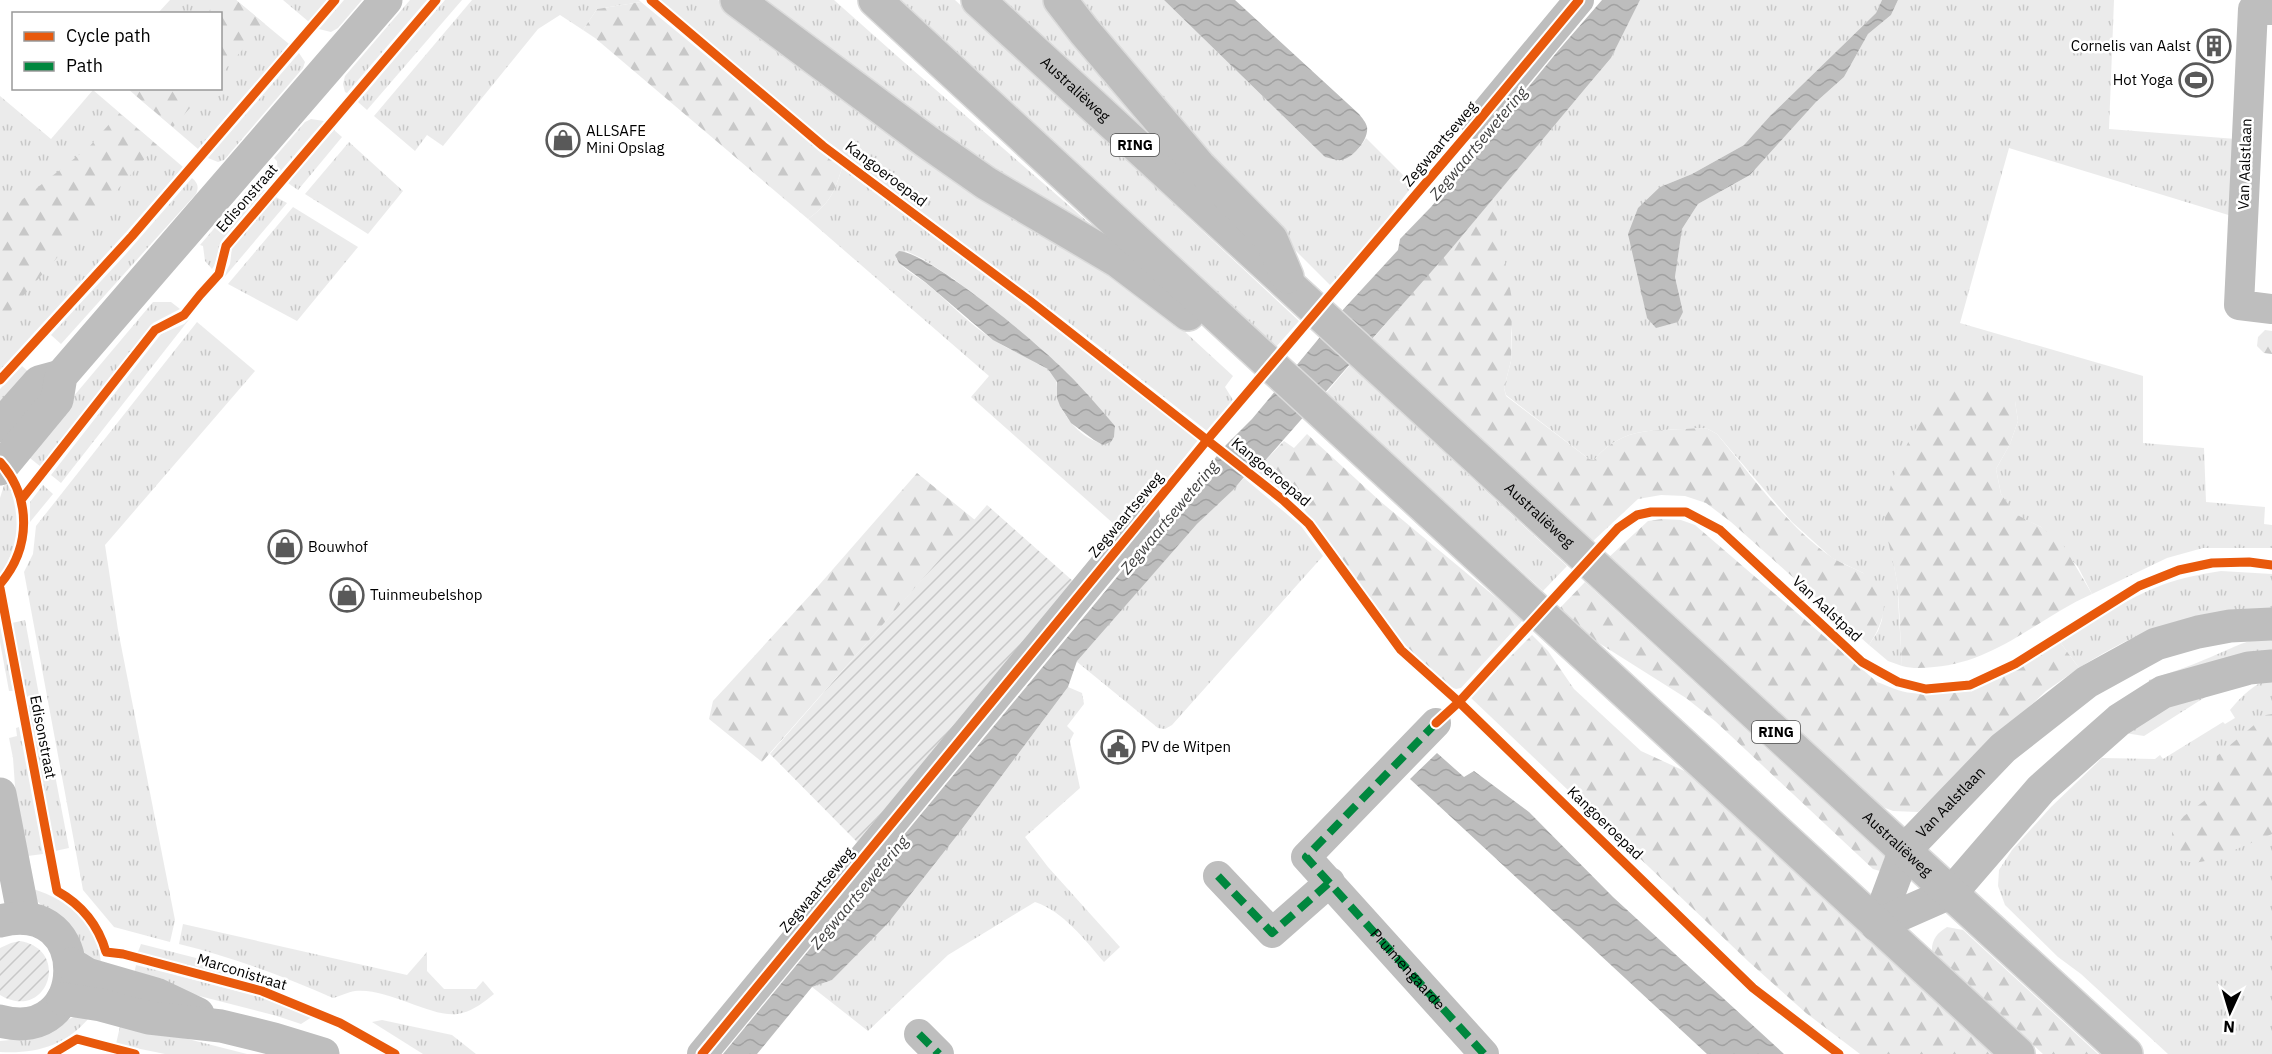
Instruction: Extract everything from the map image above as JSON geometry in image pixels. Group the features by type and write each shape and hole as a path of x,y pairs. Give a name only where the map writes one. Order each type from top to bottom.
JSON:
{"main road":[{"name":"Edisonstraat","path":"0,469 57,400 61,376 386,0"},
{"path":"737,0 986,183 1118,261 1190,315 1247,343"},
{"path":"875,0 2018,1054"},
{"name":"Australiëweg","path":"978,0 2126,1054"},
{"path":"1060,0 1199,166 1271,239 1298,295"},
{"name":"Edisonstraat","path":"0,426 39,382 61,376"},
{"name":"Van Aalstlaan","path":"1877,925 1905,850 2003,748 2087,682 2156,644 2219,628 2272,624"},
{"path":"1877,925 1952,892 2041,789 2119,720 2163,692 2249,669 2272,666"},
{"path":"0,794 12,920 43,924 64,945 71,964 68,988 63,999 49,1014 40,1020 19,1024 0,1021"},
{"path":"71,964 97,977 156,994 221,1026"},
{"path":"63,999 101,1005 149,1018 221,1026 323,1054"}],"street":[{"name":"Zegwaartseweg","path":"1476,124 1579,0"},
{"name":"Van Aalstlaan","path":"2272,10 2253,9 2239,305 2272,309"},
{"name":"Zegwaartseweg","path":"702,1054 1145,516"},
{"name":"Pruimengaarde","path":"1436,723 1306,857 1484,1054"},
{"path":"1218,876 1272,933 1330,882"}],"green space":[{"path":"170,0 236,0 289,44 198,149 129,90 222,90 222,12 159,12"},
{"path":"219,0 236,0 265,24 222,73 222,12 208,12"},
{"path":"283,0 327,0 309,22"},
{"path":"344,0 362,0 338,28 331,32 319,29"},
{"path":"410,0 427,0 347,93 345,92 343,84 345,76"},
{"path":"445,0 462,0 367,110 358,102"},
{"path":"472,0 639,0 641,2 597,9 583,30 560,15 538,29 443,146 427,135 415,151 374,116"},
{"path":"659,0 718,0 959,177 1108,267 1170,318 1233,376 1225,387 1233,400 1207,431 1072,325 828,142"},
{"path":"750,0 834,0 1120,250 993,177"},
{"path":"895,0 955,0 1299,321 1276,347"},
{"path":"1001,0 1046,0 1176,160"},
{"path":"1076,0 1164,0 1325,157 1349,156 1366,138 1413,185 1363,250 1330,285 1283,238"},
{"path":"1640,0 1882,0 1876,13 1770,116 1744,145 1692,174 1660,187 1642,294 1647,318 1683,312 1675,277 1682,229 1698,204 1750,175 1816,102 1844,77 1868,34 1891,15 1898,0 2114,0 2109,129 2236,139 2235,217 2009,148 1960,323 2143,376 2143,443 2204,448 2206,502 2265,507 2264,524 2272,525 2272,548 2203,548 2167,558 2092,594 2078,567 2041,527 2015,515 2001,494 1996,469 2010,444 2018,421 2015,401 1885,516 1897,582 1902,666 1888,661 1869,645 1882,620 1883,602 1863,573 1832,558 1792,522 1717,434 1708,429 1699,428 1642,432 1617,440 1605,448 1594,460 1589,459 1506,395 1504,388 1511,361 1512,333 1493,198 1611,58"},
{"path":"641,2 842,168 830,197 808,219 583,30 597,9"},
{"path":"299,53 305,62 303,68 224,160 218,162 208,158"},
{"path":"93,90 183,167 0,370 0,96 51,139"},
{"path":"140,90 206,90 173,127 135,95"},
{"path":"119,113 157,145 0,322 0,217 89,147"},
{"path":"311,119 324,121 278,174 277,161 274,158 305,122"},
{"path":"334,130 342,137 298,190 288,183"},
{"path":"349,142 403,191 368,234 305,194"},
{"path":"842,168 983,273 1198,440 1124,533 971,397 989,376 808,219 821,208 834,191","holes":["906,251 954,279 1038,346 1066,372 1115,426 1111,442 1103,443 1088,437 1068,419 1058,400 1055,376 1052,372 985,334 906,269 896,258"]},
{"path":"192,178 197,185 196,194 61,344 51,335"},
{"path":"248,189 265,190 222,240 212,269 205,261 203,246 200,245"},
{"path":"276,197 287,203 222,280 230,264 232,247"},
{"path":"1493,198 1512,299 1511,361 1504,388 1506,396 1589,459 1594,460 1605,448 1617,440 1642,432 1699,428 1708,429 1717,434 1770,499 1799,530 1836,560 1864,573 1880,589 1884,611 1880,625 1869,645 1731,522 1706,503 1685,496 1661,495 1638,499 1591,543 1371,341"},
{"path":"293,207 358,247 297,321 228,284"},
{"path":"153,302 171,302 180,309 153,323 41,467 25,454"},
{"path":"191,317 61,483 51,475 161,334 184,324"},
{"path":"197,322 255,371 105,545 118,630 175,920 170,942 114,927 83,890 24,572 33,554 36,526"},
{"path":"2265,330 2272,331 2272,354 2264,353 2257,346 2258,337"},
{"path":"1350,365 1567,566 1543,591 1326,393"},
{"path":"22,366 33,376 0,416 0,389"},
{"path":"1955,385 1996,388 2015,401 2018,421 2010,444 1996,469 2001,494 2015,514 2041,527 2062,543 2092,594 2016,638 1977,657 1934,667 1906,667 1902,666 1897,583 1885,522 1887,499 1908,442 1930,407 1942,394"},
{"path":"1307,434 1381,502 1523,620 1461,688 1448,686 1404,644 1303,508 1252,467 1256,463 1262,464 1284,441 1294,448"},
{"path":"917,473 975,520 762,762 709,719 713,701 813,592"},
{"path":"1244,478 1301,526 1323,556 1172,725 1165,729 1158,728 1076,661 1197,524"},
{"path":"5,482 8,482 15,507 16,530 12,553 0,576 0,498"},
{"path":"43,485 53,494 30,522 30,502"},
{"path":"987,505 1074,582 857,842 770,754"},
{"path":"1681,520 1695,525 1877,682 1894,689 1932,694 1971,686 2008,671 2060,642 2079,668 2046,691 1918,812 1893,811 1880,806 1608,558 1648,521"},
{"path":"2221,571 2272,574 2272,613 2223,613 2162,626 2128,640 2079,668 2060,642 2149,590 2184,578"},
{"path":"1585,582 1885,857 1880,871 1873,869 1715,721 1686,698 1583,633 1559,609"},
{"path":"25,620 39,695 26,697 12,623"},
{"path":"0,626 13,691 9,691 0,642"},
{"path":"1532,635 1548,651 1574,689 1641,751 1691,774 1995,1054 1860,1054 1806,1013 1749,962 1470,697"},
{"path":"2272,636 2272,656 2151,684 2149,680 2192,665 2245,642"},
{"path":"2272,678 2272,1054 2168,1054 2081,974 2058,957 2005,905 1998,886 1999,870 2012,850 2051,807 2102,758 2155,759 2160,755 2163,759 2223,722 2225,724 2235,718 2230,710 2239,700 2254,687"},
{"path":"1068,687 1082,693 1084,704 1067,726 1074,733 1070,741 1080,788 1025,837 1048,867 1120,947 1104,962 1064,919 1035,902 948,955 868,1031 812,987 832,980 962,829"},
{"path":"2210,694 2144,736 2125,733 2176,702"},
{"path":"41,702 69,848 55,851 28,705"},
{"path":"2272,714 2272,834 2211,860 2194,863 2180,860 2172,850 2172,831 2184,816 2204,801 2213,790 2217,756 2266,715"},
{"path":"19,727 43,854 20,857 13,758 9,738 17,736 16,728"},
{"path":"33,889 59,900 89,927 100,952 101,967 89,960 77,940 36,900"},
{"path":"183,924 407,975 427,952 427,971 444,989 476,989 483,981 494,994 471,1010 451,1014 368,991 352,992 333,998 257,968 179,944"},
{"path":"1947,927 1963,930 2098,1054 2043,1054 1932,953 1935,937"},
{"path":"20,941 36,947 45,957 49,969 47,982 41,993 30,1000 16,1001 0,995 0,948"},
{"path":"141,944 265,979 262,986 138,952"},
{"path":"136,965 261,997 312,1017 301,1024 133,979"},
{"path":"87,1016 89,1018 80,1028 60,1042 38,1050 0,1052 0,1041 21,1039 74,1017"},
{"path":"382,1020 452,1035 476,1054 423,1054 372,1022"},
{"path":"121,1022 247,1054 165,1054 116,1044"}],"water":[{"path":"1164,0 1235,0 1359,114 1365,122 1367,132 1359,148 1345,159 1325,157"},
{"name":"Zegwaartsewetering","path":"1602,0 1640,0 1611,58 1446,255 1262,464 1256,463 1233,490 1197,524 1077,661 1068,687 962,829 888,923 832,980 812,987 757,1054 723,1054 1226,445 1252,419 1340,313 1398,250 1400,239 1431,207"},
{"path":"1882,0 1898,0 1891,15 1868,34 1844,77 1816,102 1750,175 1698,204 1682,229 1675,277 1683,312 1678,322 1656,328 1647,318 1628,234 1638,208 1660,187 1692,174 1744,145 1770,116 1876,13"},
{"path":"899,251 914,255 956,281 1046,353 1074,380 1115,426 1111,442 1103,445 1071,423 1060,406 1057,398 1057,382 1048,369 993,340 899,263 895,255"},
{"path":"1437,753 1464,777 1474,771 1529,812 1613,897 1784,1054 1707,1054 1410,779"}],"marked path":[{"path":"1436,723 1306,857 1484,1054"},
{"path":"1218,876 1272,933 1330,882"},
{"path":"919,1034 939,1054"}],"cycle path":[{"path":"0,380 132,236 335,0"},
{"path":"21,500 155,330 184,315 219,274 226,246 436,0"},
{"name":"Kangoeroepad","path":"651,0 823,146 1030,301 1283,500 1309,524 1401,650 1459,702 1753,988 1839,1054"},
{"path":"702,1054 1208,439 1579,0"},
{"path":"0,462 18,491 24,523 18,555 0,584"},
{"name":"Van Aalstpad","path":"1436,723 1459,702 1618,528 1637,515 1651,512 1686,512 1720,530 1862,662 1898,682 1926,689 1970,685 2015,664 2139,586 2179,570 2212,563 2249,562 2272,565"},
{"name":"Marconistraat","path":"0,588 57,891 74,902 88,916 106,952 123,954 262,991 340,1023 395,1054"},
{"path":"52,1054 77,1039 135,1054"}],"place":[{"name":"Cornelis van Aalst","path":"2214,46"},
{"name":"Hot Yoga","path":"2196,80"},
{"name":"ALLSAFE Mini Opslag","path":"563,140"},
{"name":"Bouwhof","path":"285,547"},
{"name":"Tuinmeubelshop","path":"347,595"},
{"name":"PV de Witpen","path":"1118,747"}]}
